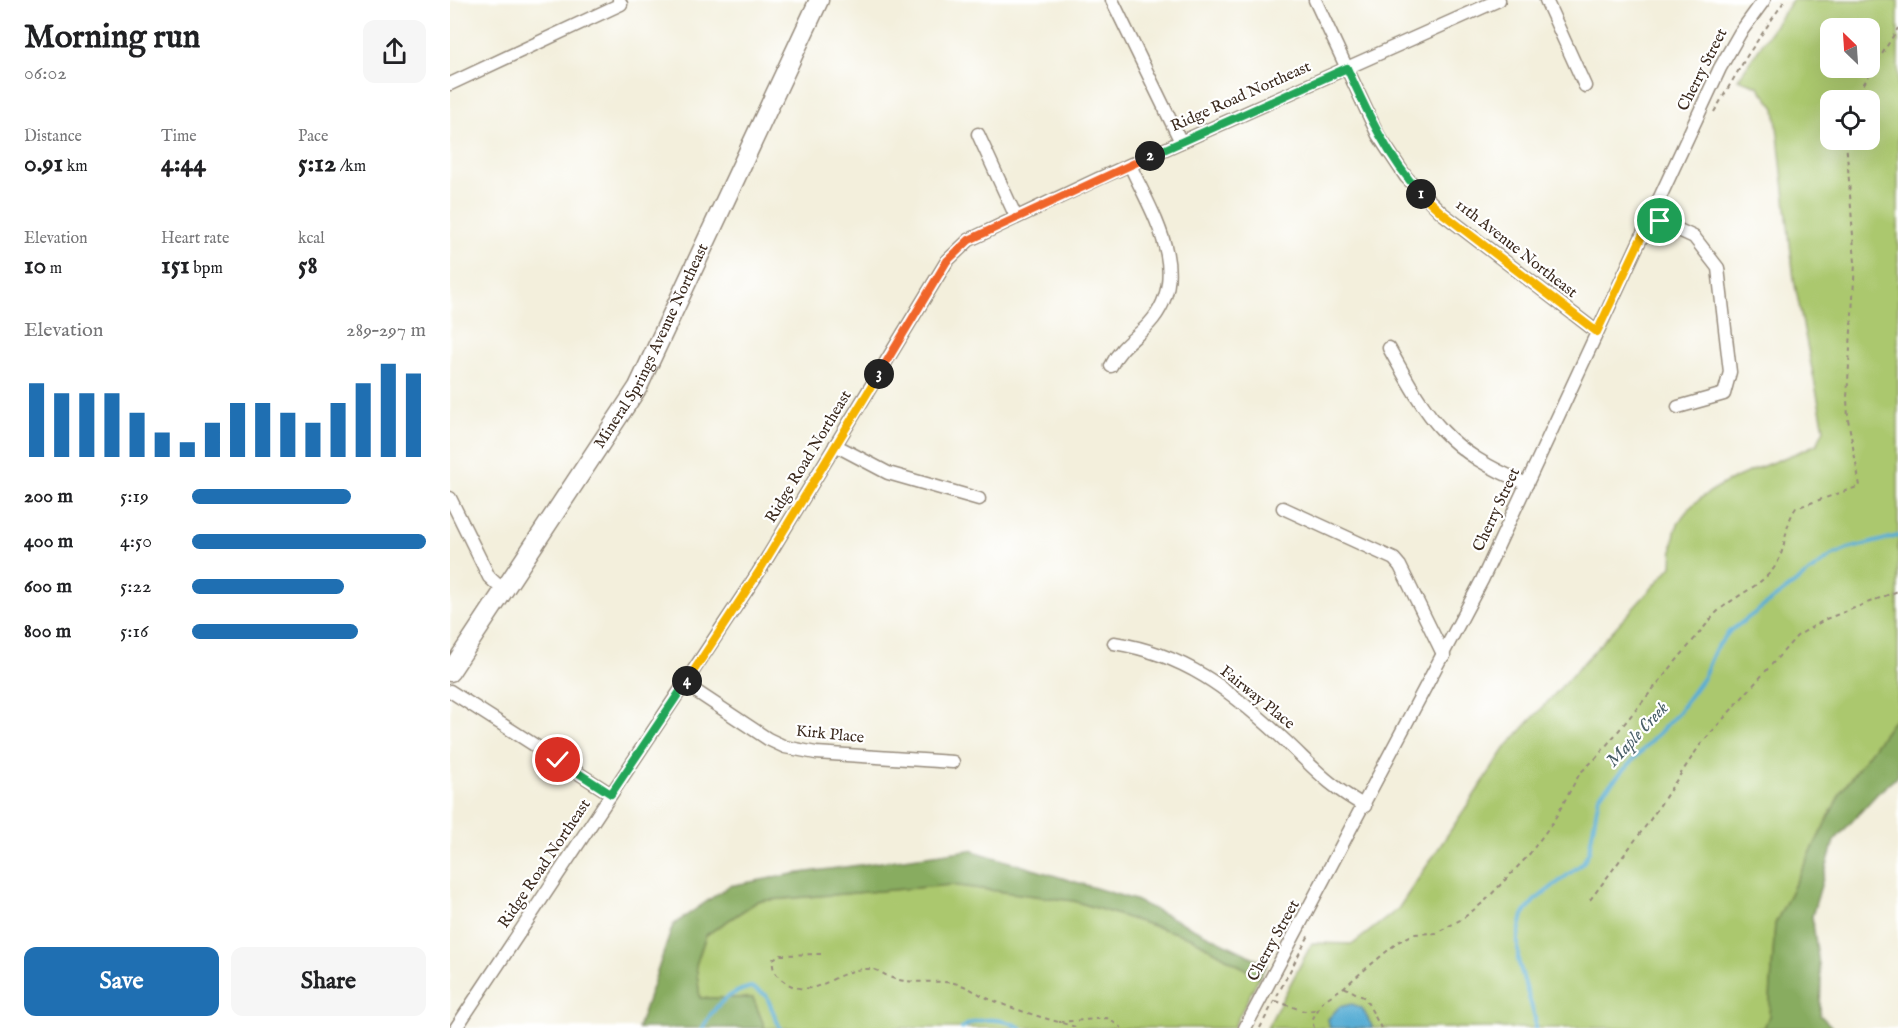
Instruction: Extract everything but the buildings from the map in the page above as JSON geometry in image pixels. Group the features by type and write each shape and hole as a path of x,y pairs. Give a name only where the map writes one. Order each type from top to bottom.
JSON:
{"main road":[{"name":"Mineral Springs Avenue Northeast","path":"450,672 638,387 819,0"}],"street":[{"path":"1112,0 1181,142"},
{"name":"11th Avenue Northeast","path":"1315,0 1382,142 1406,177 1423,196 1597,332"},
{"name":"Ridge Road Northeast","path":"456,1028 758,573 947,261 969,240 1016,217 1499,0"},
{"path":"1546,0 1585,86"},
{"name":"Cherry Street","path":"1245,1028 1444,656 1527,484 1720,68 1740,33 1764,0"},
{"path":"450,84 620,2"},
{"path":"978,134 1016,217"},
{"path":"1111,366 1119,350 1153,319 1161,306 1170,276 1166,247 1130,165"},
{"path":"1651,217 1694,237 1718,268 1730,372 1724,394 1678,407"},
{"path":"1389,348 1424,408 1453,443 1490,469 1527,484"},
{"path":"836,445 888,473 979,499"},
{"path":"450,498 489,577 504,591"},
{"path":"1283,508 1394,559 1400,566 1444,656"},
{"name":"Fairway Place","path":"1114,643 1170,656 1200,674 1256,715 1323,779 1365,806"},
{"name":"Kirk Place","path":"685,684 768,739 785,747 816,753 953,762"},
{"path":"450,691 611,794"}],"path":[{"path":"1860,90 1898,28"},
{"path":"1314,1028 1312,1020 1323,1001 1344,987 1398,942 1414,934 1436,933 1462,920 1485,901 1528,856 1553,822 1581,773 1596,758 1715,614 1730,599 1766,577 1776,565 1786,540 1790,517 1796,508 1860,486 1846,398 1855,263 1847,150"},
{"path":"1590,900 1648,823 1700,745 1797,636 1826,619 1898,591"},
{"path":"821,954 780,955 773,959 772,966 777,975 798,989 810,990 839,975 873,968 892,978 954,983 1050,1022 1079,1028"},
{"path":"1344,987 1365,998 1381,1028"},
{"path":"1263,996 1304,1011 1316,1010"},
{"path":"1050,1022 1107,1018 1122,1028"}],"green space":[{"path":"1792,0 1898,0 1898,714 1841,792 1775,924 1769,1016 1764,1028 1267,1028 1312,943 1353,944 1398,909 1507,746 1672,566 1675,533 1685,513 1718,487 1817,444 1824,429 1794,280 1775,108 1758,86 1738,79"},
{"path":"1898,714 1898,776 1877,794 1834,841 1812,916 1821,979 1820,1015 1833,1028 1764,1028 1769,1016 1775,924 1841,792"},
{"path":"970,850 1135,900 1267,964 1259,977 1192,938 1074,901 951,885 758,901 706,935 696,965 700,998 753,998 765,1028 638,1028 673,925 729,886 793,874"},
{"path":"951,885 1074,901 1192,938 1259,977 1233,1028 765,1028 753,998 700,998 696,965 706,935 758,901"}],"water":[{"path":"1352,1004 1362,1008 1373,1028 1330,1028 1328,1019 1339,1007"}],"waterway":[{"name":"Maple Creek","path":"1535,1028 1535,1018 1518,960 1518,937 1523,915 1534,901 1583,863 1589,851 1599,796 1677,714 1703,678 1715,650 1729,632 1830,557 1848,549 1898,536"},
{"name":"Maple Creek","path":"703,1028 722,1002 735,993 751,987 766,995 780,1028"},
{"name":"Maple Creek","path":"962,1028 983,1020 1000,1020 1021,1028"}],"route":[{"path":"558,760 611,794 758,573 947,261 969,240 1098,179 1347,68 1378,135 1391,157 1423,196 1597,332 1651,217 1660,221"}]}
